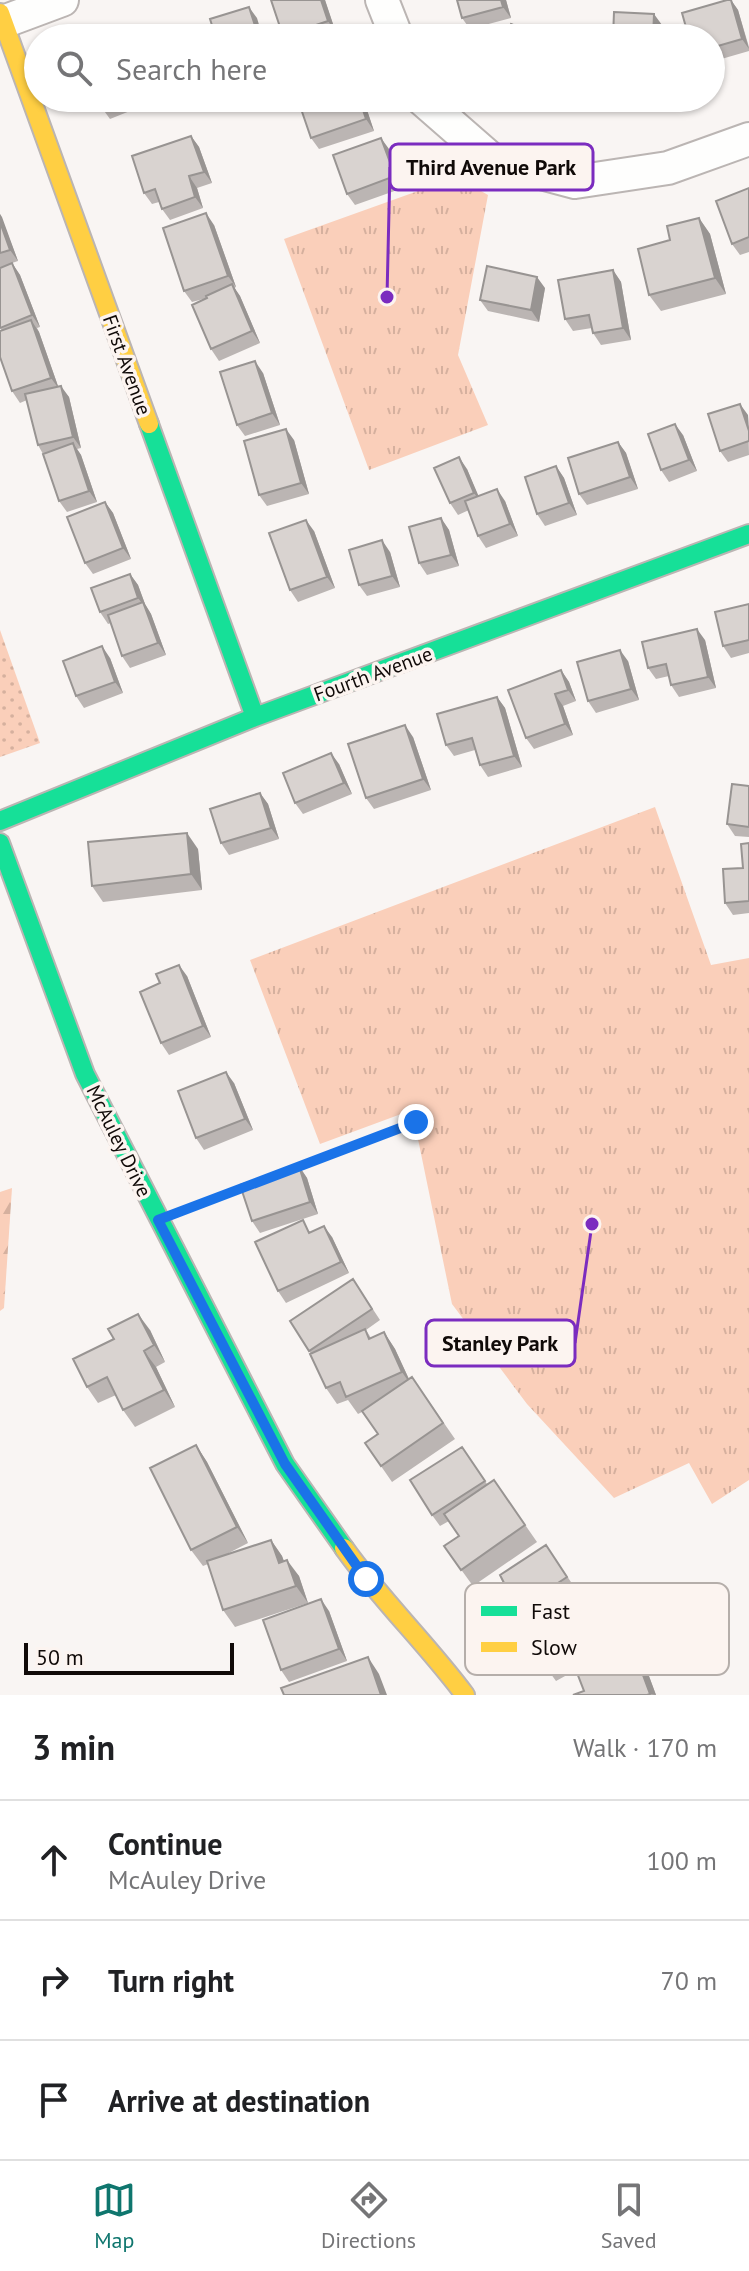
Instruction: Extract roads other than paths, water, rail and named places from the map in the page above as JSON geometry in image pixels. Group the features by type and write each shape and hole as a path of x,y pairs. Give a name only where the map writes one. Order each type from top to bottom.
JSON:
{"street":[{"path":"1,17 62,0"},
{"path":"382,0 391,24"},
{"name":"First Avenue","path":"1,17 24,80"},
{"name":"First Avenue","path":"35,112 255,717"},
{"path":"437,112 492,160 575,182 668,168 749,139"},
{"name":"Fourth Avenue","path":"0,821 255,717 749,534"},
{"name":"McAuley Drive","path":"0,843 85,1074 285,1464 366,1579 431,1650 465,1695"}],"place":[{"name":"Third Avenue Park","path":"387,297"},
{"name":"Stanley Park","path":"592,1224"}]}
